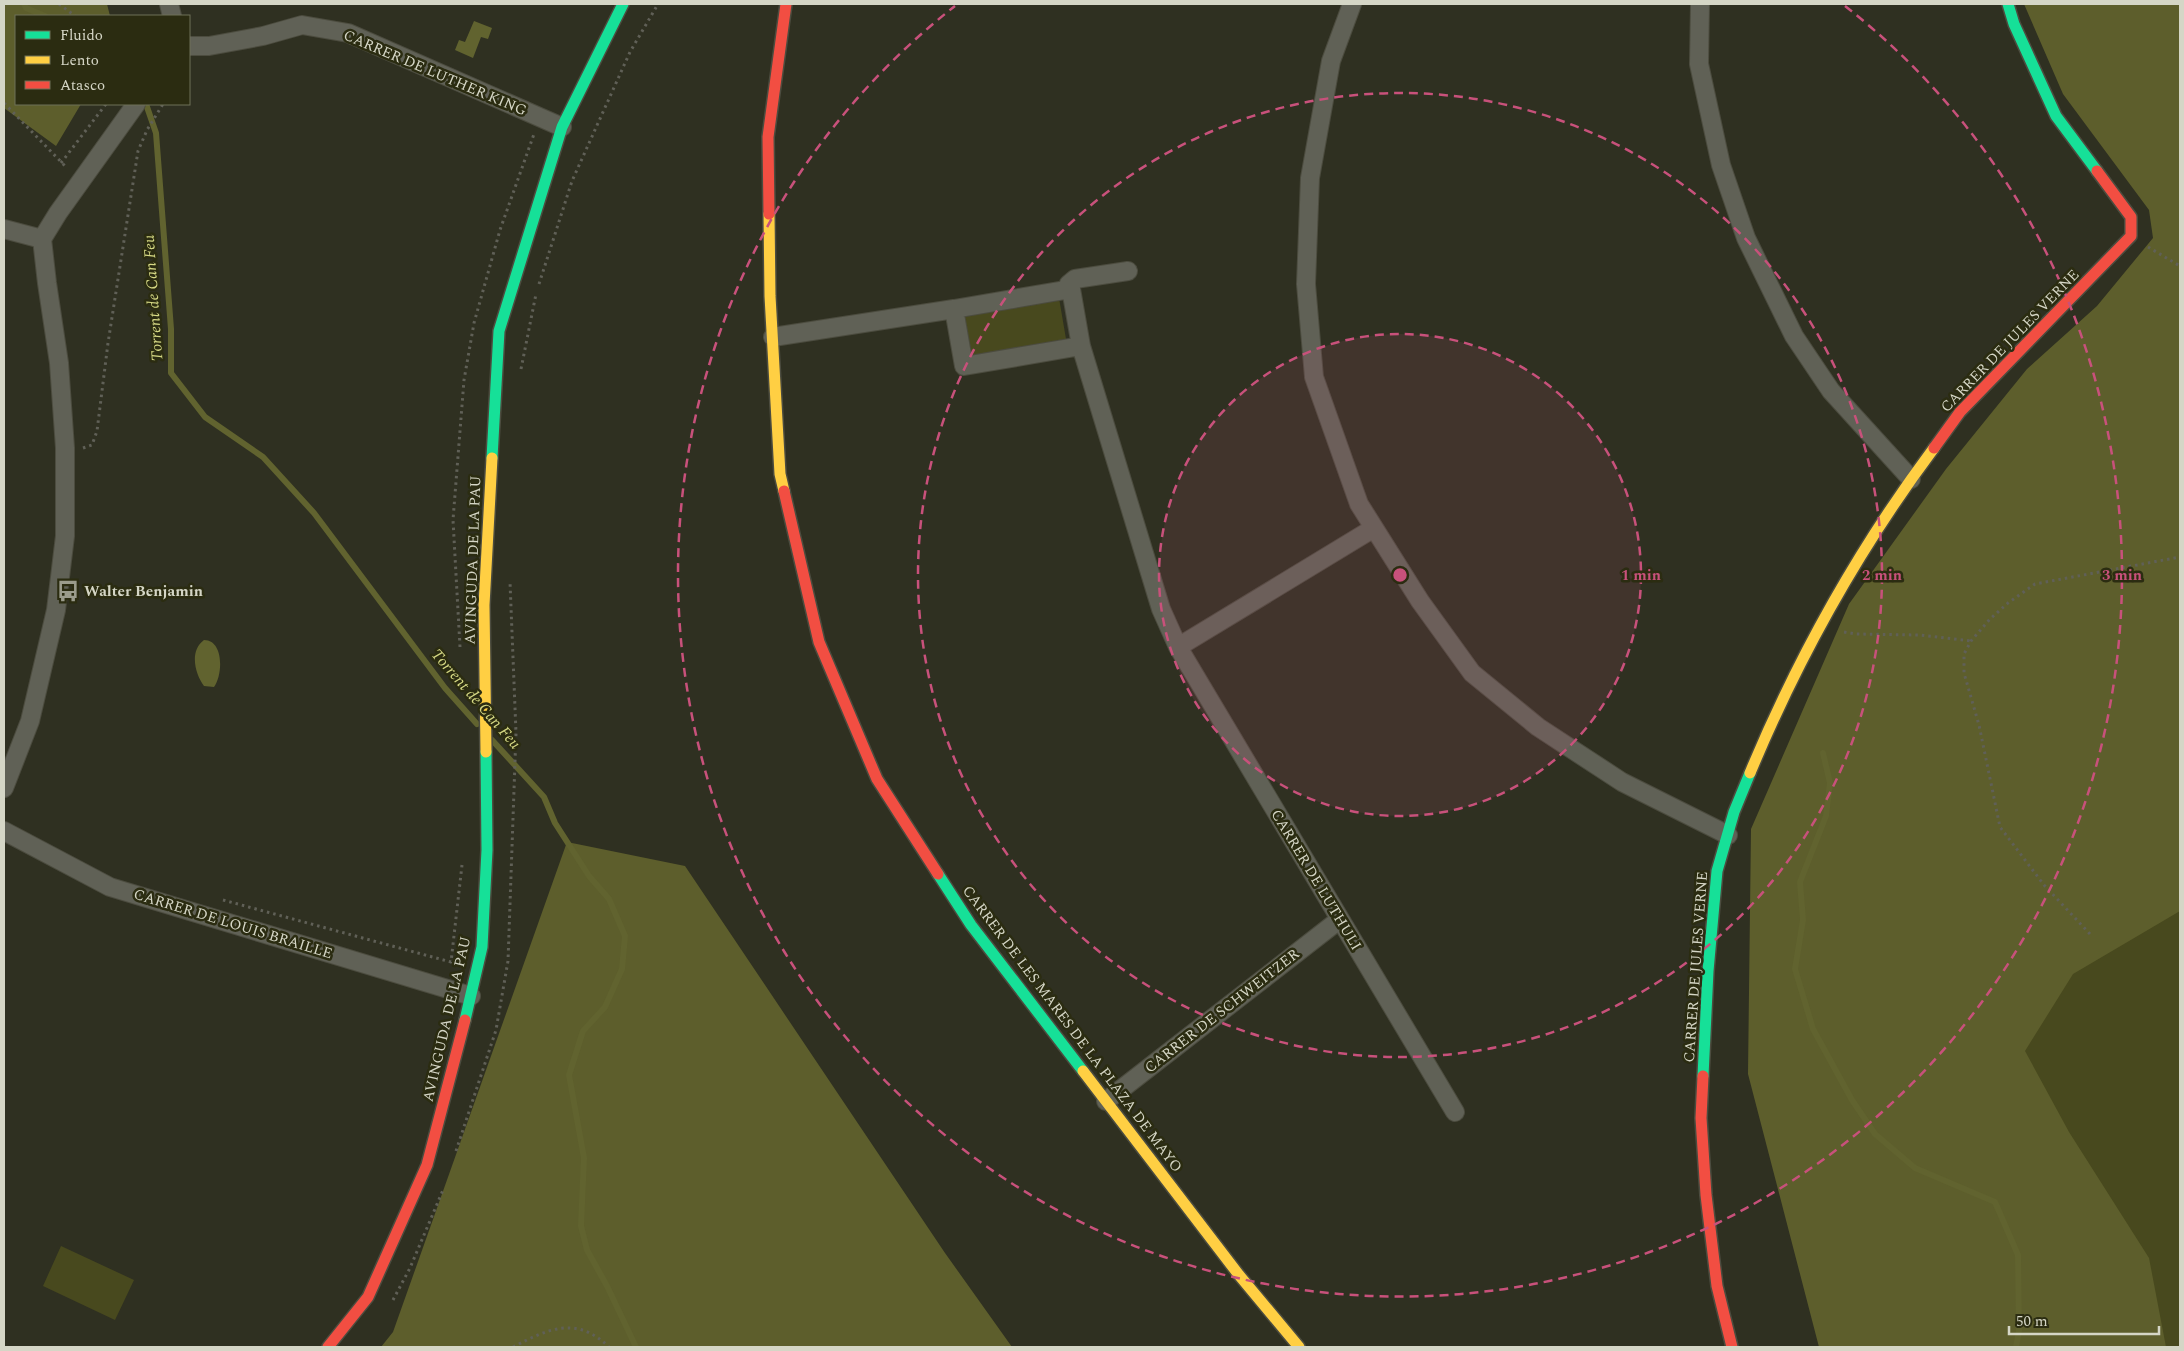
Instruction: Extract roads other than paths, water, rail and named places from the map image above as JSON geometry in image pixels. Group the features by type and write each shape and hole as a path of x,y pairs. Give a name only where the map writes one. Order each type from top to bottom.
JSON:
{"street":[{"name":"AVINGUDA DE LA PAU","path":"328,1347 368,1297 426,1165 471,996 482,946 487,850 484,605 499,331 562,127 624,4"},
{"name":"CARRER DE LES MARES DE LA PLAZA DE MAYO","path":"786,4 768,137 772,337 780,474 819,642 877,779 971,925 1239,1275 1299,1347"},
{"path":"1352,4 1331,61 1310,178 1306,284 1314,377 1360,504 1420,601 1472,673 1538,727 1622,782 1728,835"},
{"path":"1700,4 1699,64 1722,165 1746,238 1794,336 1831,391 1912,479"},
{"name":"CARRER DE JULES VERNE","path":"1732,1347 1717,1286 1706,1195 1701,1118 1708,971 1717,871 1734,812 1777,709 1876,532 1912,479 1960,412 2131,236 2131,217 2056,116 2014,24 2008,4"},
{"name":"CARRER DE LUTHER KING","path":"190,46 209,46 262,36 302,25 348,33 562,127"},
{"path":"4,788 30,721 56,610 65,536 65,448 59,363 46,283 42,239 135,105"},
{"path":"4,229 42,239"},
{"path":"772,337 1071,289 1069,284 1075,279 1128,271"},
{"name":"CARRER DE LUTHULI","path":"1071,289 1081,346 1161,609 1178,647 1455,1112"},
{"path":"954,309 964,366 1081,346"},
{"path":"1178,647 1374,528"},
{"name":"CARRER DE LOUIS BRAILLE","path":"4,832 110,887 471,996"},
{"name":"CARRER DE SCHWEITZER","path":"1106,1101 1339,920"}],"waterway":[{"name":"Torrent de Can Feu","path":"24,4 26,8 43,15"},
{"name":"Torrent de Can Feu","path":"146,105 156,133 171,329 171,373 205,417 263,457 314,513 445,688 477,724"},
{"name":"Torrent de Can Feu","path":"492,740 544,797 555,823 589,876 609,899 625,936 622,969 605,1007 583,1031 569,1075 584,1158 581,1226 587,1250 607,1286 636,1347"},
{"path":"1823,753 1830,783 1826,816 1800,882 1803,920 1795,969 1813,1029 1852,1100 1875,1134 1915,1168 1995,1202 2018,1255 2019,1331 2016,1347"}],"place":[{"name":"Walter Benjamin","path":"68,591"}]}
